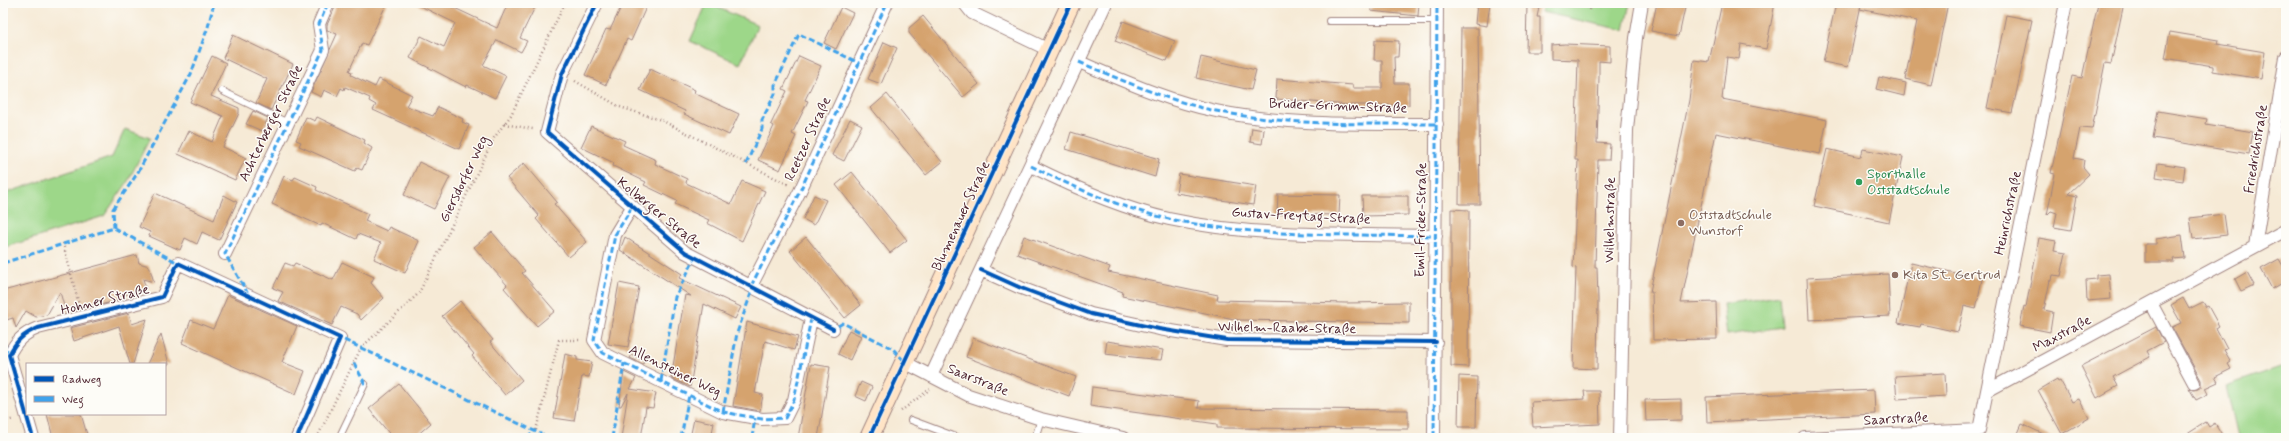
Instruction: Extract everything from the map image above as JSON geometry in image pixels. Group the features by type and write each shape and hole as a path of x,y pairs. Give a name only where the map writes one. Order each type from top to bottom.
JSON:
{"street":[{"name":"Achterberger Straße","path":"225,254 323,50 319,24 328,3"},
{"path":"547,132 562,74 597,3"},
{"name":"Reetzer Straße","path":"751,286 800,191 887,3"},
{"path":"964,3 1049,50"},
{"name":"Blumenauer Straße","path":"869,438 906,363 1071,3"},
{"path":"934,378 981,270 1106,3"},
{"name":"Emil-Fricke-Straße","path":"1434,438 1436,342 1437,3"},
{"name":"Wilhelmstraße","path":"1620,438 1627,130 1636,38 1642,3"},
{"name":"Heinrichstraße","path":"1981,434 1987,391 2065,3"},
{"name":"Friedrichstraße","path":"2256,246 2286,57"},
{"name":"Brüder-Grimm-Straße","path":"1079,62 1150,93 1215,111 1263,119 1314,123 1437,124"},
{"name":"Kolberger Straße","path":"547,132 632,208 685,252 811,319 833,329"},
{"name":"Gustav-Freytag-Straße","path":"1031,166 1090,195 1169,219 1247,231 1436,236"},
{"path":"594,340 615,235 632,208"},
{"name":"Maxstraße","path":"1987,391 2286,230"},
{"name":"Hohner Straße","path":"26,414 9,355 15,343 25,333 162,297 178,264 340,338 297,438"},
{"name":"Wilhelm-Raabe-Straße","path":"981,270 1021,288 1091,314 1159,329 1227,340 1436,342"},
{"path":"2151,303 2194,383"},
{"name":"Allensteiner Weg","path":"594,340 603,352 723,412 762,419 785,418 794,400 811,319"},
{"name":"Saarstraße","path":"906,363 968,395 1041,419 1123,438"},
{"name":"Hohner Straße","path":"26,415 33,438"},
{"name":"Saarstraße","path":"1805,438 1981,434"}],"lane":[{"path":"1329,21 1437,21"},
{"path":"222,91 288,123"},
{"path":"339,438 365,384"},
{"path":"1034,438 1041,419"},
{"path":"911,420 959,438"}],"path":[{"path":"1589,10 1591,3"},
{"path":"562,74 620,107 661,120 800,191"},
{"path":"504,124 547,132"},
{"path":"63,243 82,317"},
{"path":"536,430 558,340 594,340"},
{"path":"899,413 914,400 927,394 934,378"}],"green space":[{"path":"707,3 758,25 740,64 690,41"},
{"path":"1543,3 1630,3 1624,30 1541,12"},
{"path":"125,129 150,138 127,183 104,216 3,248 3,194 112,157"},
{"path":"1779,296 1782,327 1727,335 1723,304"},
{"path":"2286,365 2286,438 2238,438 2226,386"}],"building":[{"path":"337,3 387,3 367,45 362,43 349,71 352,72 351,75 375,87 379,79 412,95 406,106 433,116 438,107 463,119 462,122 469,125 459,149 373,110 376,105 369,101 370,98 345,87 344,90 341,88 337,96 324,90 321,97 311,92 337,34 327,30 327,25"},
{"path":"414,3 444,3 497,28 508,3 537,3 520,38 527,41 521,52 497,40 483,65 506,76 495,98 467,85 466,87 410,58 421,36 444,47 455,23"},
{"path":"623,3 648,3 631,41 627,39 606,85 585,75 606,29 610,30"},
{"path":"1372,3 1419,3 1418,16 1371,11"},
{"path":"1477,3 1490,3 1487,26 1475,24"},
{"path":"1527,3 1540,3 1537,17 1540,17 1540,52 1526,52"},
{"path":"1657,3 1686,3 1679,36 1651,31"},
{"name":"Oststadtschule Wunstorf","path":"1722,3 1775,3 1766,49 1741,44 1739,59 1727,57 1722,99 1827,120 1820,154 1716,133 1681,303 1716,302 1717,339 1653,340 1652,292 1650,292 1689,100 1694,60 1709,62"},
{"path":"1836,3 1948,3 1931,85 1905,79 1917,21 1860,9 1848,67 1823,62"},
{"path":"2098,3 2124,3 2111,64 2105,63 2092,129 2080,128 2074,158 2084,160 2083,167 2089,174 2068,194 2077,196 2071,230 2054,227 2057,213 2051,211 2047,215 2055,174 2051,173 2072,76 2082,78"},
{"path":"841,7 853,13 836,49 824,43"},
{"path":"2006,15 2032,20 2012,113 1987,108"},
{"path":"923,16 979,84 963,97 909,33 909,28"},
{"path":"1123,21 1175,41 1167,61 1115,41"},
{"path":"1461,28 1478,28 1480,204 1459,204"},
{"path":"2170,32 2218,40 2217,44 2265,52 2261,79 2213,71 2213,66 2165,58"},
{"path":"233,35 293,64 271,110 256,103 267,79 223,58"},
{"path":"1375,40 1399,41 1398,57 1394,57 1395,83 1409,83 1409,105 1349,105 1276,99 1277,79 1353,85 1353,88 1382,88 1382,60 1374,60"},
{"path":"884,42 897,48 881,84 868,79"},
{"path":"1565,44 1610,46 1610,62 1599,61 1597,143 1610,144 1609,160 1598,160 1595,267 1597,267 1598,300 1597,369 1573,368 1576,268 1573,267 1578,160 1575,160 1578,60 1551,59 1551,45"},
{"path":"212,56 226,63 211,96 239,108 239,113 223,147 246,158 235,180 178,154 189,131 212,142 223,116 190,102"},
{"path":"799,56 821,66 805,100 808,101 792,134 796,136 780,170 758,160 774,126 771,124 787,91 783,89"},
{"path":"1201,57 1256,70 1251,90 1196,78"},
{"path":"650,69 695,90 694,93 739,114 729,135 684,114 685,111 640,90"},
{"path":"1879,77 1906,83 1904,96 1876,89"},
{"path":"887,94 942,162 926,175 871,108"},
{"path":"253,111 268,118 262,131 246,124"},
{"path":"2158,111 2207,119 2206,124 2253,132 2249,154 2153,138"},
{"path":"306,117 315,121 317,117 365,140 364,143 372,148 362,170 357,168 355,171 299,146 301,142 296,140"},
{"path":"850,119 862,125 844,161 832,155"},
{"path":"591,126 625,141 623,145 656,160 655,164 687,179 686,183 731,204 742,181 765,191 742,241 707,223 709,220 675,204 677,201 644,185 646,182 613,166 614,163 581,147"},
{"path":"1252,128 1264,130 1262,144 1250,142"},
{"path":"1071,132 1159,159 1155,177 1066,149"},
{"name":"Sporthalle Oststadtschule","path":"1827,149 1861,157 1863,149 1903,157 1889,222 1814,206"},
{"path":"419,162 450,177 434,209 404,195"},
{"path":"524,163 557,202 554,204 587,242 569,257 536,219 539,216 507,178"},
{"path":"2158,163 2185,167 2183,181 2156,177"},
{"path":"852,172 907,240 890,253 836,185"},
{"path":"1179,174 1256,186 1253,205 1176,193"},
{"path":"284,176 293,180 295,177 317,187 316,190 368,214 365,221 387,231 389,227 419,241 405,273 374,259 381,243 358,234 356,239 322,223 321,226 272,204"},
{"path":"155,193 214,220 224,195 237,202 219,240 202,232 197,244 185,238 180,250 149,236 150,232 139,227"},
{"path":"1278,194 1340,195 1339,215 1277,214"},
{"path":"814,195 826,200 814,225 803,219"},
{"path":"1362,196 1408,196 1408,215 1363,216"},
{"path":"1451,209 1469,210 1468,367 1451,366"},
{"path":"2224,214 2227,235 2193,239 2190,218"},
{"path":"492,232 525,271 522,273 555,311 537,326 504,288 507,285 474,247"},
{"path":"2182,235 2185,258 2173,259 2174,262 2145,262 2145,244 2156,244 2156,239"},
{"path":"1024,236 1110,267 1108,272 1218,295 1217,300 1346,303 1409,302 1409,323 1239,320 1122,296 1123,292 1017,254"},
{"path":"625,237 682,274 679,278 741,307 735,319 704,304 690,387 671,378 685,295 691,296 620,250"},
{"path":"806,237 861,305 845,318 790,251"},
{"path":"2039,238 2056,241 2054,251 2066,253 2061,276 2053,275 2052,280 2050,280 2044,310 2053,312 2050,332 2020,326 2024,306 2026,307"},
{"path":"137,255 139,263 149,266 154,282 143,279 146,289 124,295 125,299 66,313 60,292 47,315 36,317 26,311 16,328 13,318 3,321 3,291"},
{"path":"2279,259 2286,271 2286,281 2272,289 2261,269"},
{"path":"342,262 374,277 371,283 384,298 361,320 357,314 341,307 332,325 278,301 283,292 273,288 285,263 293,266 295,263 333,280"},
{"path":"1911,263 1982,279 1976,309 1964,306 1958,332 1921,324 1920,327 1898,323"},
{"path":"2247,272 2254,285 2241,291 2235,279"},
{"path":"1888,274 1890,316 1809,320 1807,278"},
{"path":"2109,274 2111,299 2087,301 2086,280 2096,279 2096,275"},
{"path":"619,283 639,287 628,347 608,344"},
{"path":"228,295 297,326 282,362 305,371 296,394 182,343 191,320 213,329"},
{"path":"2183,298 2189,309 2203,302 2206,307 2208,306 2219,326 2216,328 2227,349 2224,350 2231,362 2228,364 2231,369 2215,377 2218,382 2205,388 2208,394 2196,400 2189,388 2193,390 2201,387 2201,380 2172,327 2181,323 2171,305"},
{"path":"460,301 493,340 490,342 522,380 505,395 472,356 474,354 442,316"},
{"path":"129,313 132,324 147,319 133,363 130,363 119,326 74,341 70,328"},
{"path":"747,322 798,337 794,350 765,341 755,393 763,395 760,411 733,406"},
{"path":"2156,327 2164,342 2147,351 2150,357 2113,377 2118,386 2097,398 2081,366"},
{"path":"849,330 861,336 850,360 838,354"},
{"path":"161,334 169,364 147,363"},
{"path":"973,338 1076,377 1069,396 966,357"},
{"path":"1107,341 1163,350 1161,360 1105,354"},
{"path":"565,354 577,357 577,360 592,362 589,377 582,376 574,421 554,418"},
{"path":"632,355 644,361 643,364 630,358"},
{"path":"811,364 830,367 818,438 798,438"},
{"path":"624,372 636,378 630,389 656,393 653,408 646,407 641,438 621,438 628,393 621,406 619,406"},
{"path":"1945,373 1946,396 1897,399 1895,376"},
{"path":"1459,376 1477,377 1476,427 1458,427"},
{"path":"2057,379 2058,381 2060,380 2072,402 2079,399 2089,418 2062,434 2038,390"},
{"path":"861,382 872,387 866,401 855,396"},
{"path":"399,384 431,423 414,438 393,438 369,409"},
{"path":"1092,387 1199,401 1198,408 1408,410 1408,429 1217,428 1217,424 1090,406"},
{"path":"1874,390 1875,414 1707,422 1706,397"},
{"path":"1584,391 1599,391 1600,424 1533,427 1531,402 1585,399"},
{"path":"1681,399 1681,420 1646,421 1645,400"},
{"path":"47,415 81,415 88,438 53,438"},
{"path":"694,419 714,423 711,438 690,438"},
{"path":"2206,422 2209,427 2215,423 2224,438 2181,438"},
{"path":"2022,424 2052,438 2016,438"}],"marked path":[{"path":"114,228 113,209 137,174 191,74 208,27 214,3"},
{"path":"248,294 225,254 323,50 319,24 328,3"},
{"path":"751,286 800,191 887,3"},
{"path":"1434,437 1437,3"},
{"path":"746,164 762,129 762,120 775,94 775,85 799,34 859,63"},
{"path":"1079,62 1146,90 1181,102 1243,116 1298,122 1437,124"},
{"path":"1031,166 1081,190 1133,209 1169,219 1202,225 1302,234 1436,236"},
{"path":"632,207 615,235 594,340 603,353 723,412 762,419 785,418 794,400 811,319"},
{"path":"3,263 114,228 178,263"},
{"path":"661,381 675,297 695,258"},
{"path":"723,412 737,333 753,288"},
{"path":"830,328 833,329 843,323 893,349 906,363"},
{"path":"336,336 549,438"},
{"path":"3,341 9,355"},
{"path":"354,363 365,384"},
{"path":"612,438 624,363"},
{"path":"681,438 689,395"},
{"path":"752,438 755,418"},
{"path":"527,438 536,430"}],"cycle path":[{"path":"597,3 562,74 547,132 685,252 833,329"},
{"path":"869,438 1071,3"},
{"path":"26,414 9,355 14,346 24,335 38,328 162,297 178,263 340,338 297,438"},
{"path":"981,270 1021,288 1091,314 1159,329 1227,340 1436,342"},
{"path":"26,415 33,438"}],"place":[{"name":"Sporthalle Oststadtschule","path":"1859,182"},
{"name":"Oststadtschule Wunstorf","path":"1681,223"},
{"name":"Kita St. Gertrud","path":"1895,275"}]}
